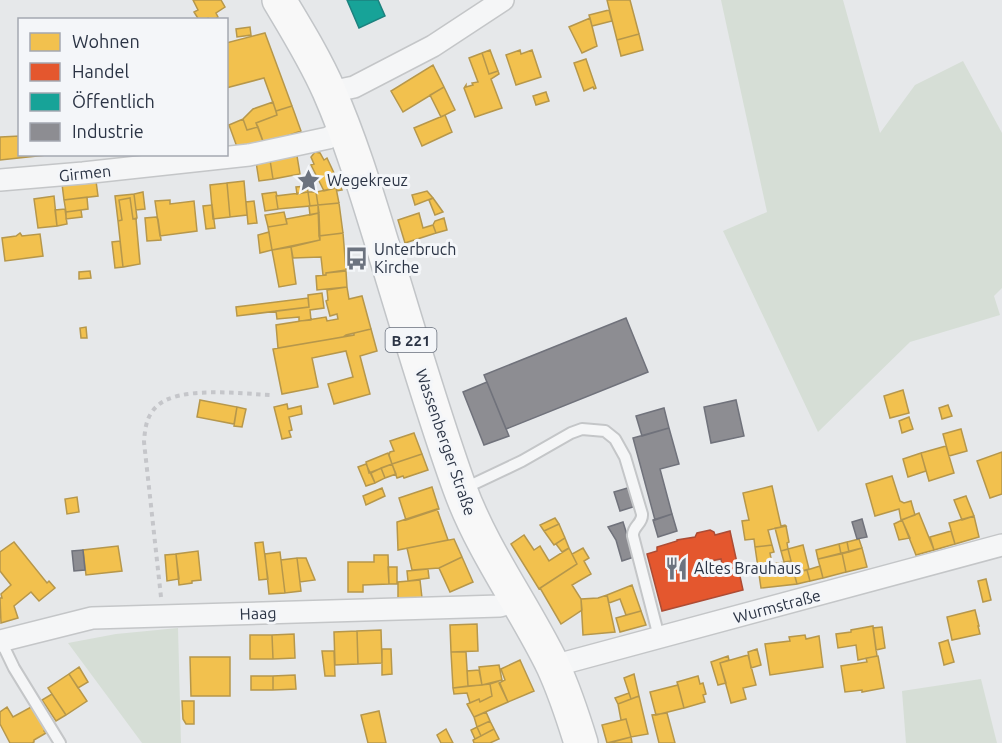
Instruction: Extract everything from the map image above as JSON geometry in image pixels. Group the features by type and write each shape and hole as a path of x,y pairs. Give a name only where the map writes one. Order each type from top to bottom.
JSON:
{"main road":[{"name":"Wassenberger Straße","path":"279,0 315,61 344,129 411,324 430,401 460,490 487,548 553,666 580,743"}],"street":[{"path":"330,92 354,87 423,51 503,0"},
{"name":"Girmen","path":"0,180 249,155 328,138 344,129"},
{"name":"Wurmstraße","path":"553,666 1002,545"},
{"name":"Haag","path":"0,641 92,618 500,606 517,601"}],"lane":[{"path":"460,490 582,429 605,431 615,438 625,457 642,514 642,520 633,530 633,536 659,637"},
{"path":"0,641 60,743"}],"path":[{"path":"163,616 144,442 146,421 156,406 173,396 195,392 271,395"}],"shaded area":[{"path":"721,0 843,0 880,133 915,85 963,61 1002,133 1002,288 994,296 1000,315 910,342 818,432 723,231 767,212"},
{"path":"178,628 181,743 142,743 68,643 116,634"},
{"path":"981,679 997,743 906,743 902,691"}],"building: Wohnen":[{"path":"193,0 221,0 225,7 216,13 217,18 198,18 194,12 198,10"},
{"path":"607,0 630,0 639,34 617,40"},
{"path":"609,10 612,21 592,26 589,15"},
{"path":"590,18 597,46 582,53 569,27"},
{"path":"250,27 251,35 237,37 236,29"},
{"path":"265,33 292,106 276,111 264,78 228,87 228,42"},
{"path":"639,34 643,50 621,56 617,40"},
{"path":"490,50 498,71 489,74 482,53"},
{"path":"520,50 521,54 532,50 541,77 516,85 506,55"},
{"path":"482,53 489,74 498,71 499,74 491,79 502,108 475,117 464,88 466,85 466,87 478,82 469,58"},
{"path":"586,59 596,88 584,91 574,63"},
{"path":"433,65 444,87 403,112 391,91"},
{"path":"444,87 455,110 441,117 430,95"},
{"path":"546,92 549,101 536,105 533,96"},
{"path":"273,102 277,115 256,123 258,127 247,130 243,119 253,109"},
{"path":"292,106 301,131 264,144 256,123 277,115 276,111"},
{"path":"445,115 452,132 422,146 414,128"},
{"path":"243,119 247,130 258,127 264,144 237,147 229,125"},
{"path":"18,136 18,156 37,156 0,160 0,137"},
{"path":"315,152 320,153 324,160 327,158 342,190 337,191 336,188 324,191 311,165 314,164 311,157"},
{"path":"297,156 300,174 273,179 270,160"},
{"path":"270,160 273,179 259,181 256,162"},
{"path":"96,181 98,196 64,200 62,184"},
{"path":"244,181 247,215 230,217 227,183"},
{"path":"227,183 230,217 213,219 210,185"},
{"path":"307,186 308,192 297,194 296,187"},
{"path":"336,188 339,203 318,205 316,192"},
{"path":"427,191 433,198 415,205 412,195"},
{"path":"143,192 145,209 136,210 134,194"},
{"path":"276,192 278,209 265,211 262,194"},
{"path":"308,192 310,206 278,209 276,196"},
{"path":"308,192 316,192 318,205 310,206"},
{"path":"134,194 137,218 133,219 130,198 119,200 122,220 118,221 115,196"},
{"path":"54,196 57,226 38,228 34,199"},
{"path":"87,197 88,209 66,212 64,200"},
{"path":"130,198 133,219 136,219 140,264 123,267 118,221 122,220 119,200"},
{"path":"433,198 443,212 435,215 429,200"},
{"path":"170,200 170,204 194,201 197,231 160,236 155,201"},
{"path":"254,201 257,223 248,224 246,202"},
{"path":"339,203 343,233 319,236 318,205"},
{"path":"212,205 215,228 206,229 203,206"},
{"path":"318,205 319,213 310,215 309,206"},
{"path":"65,209 67,224 57,226 55,210"},
{"path":"81,210 82,217 66,219 66,212"},
{"path":"284,212 287,224 268,227 265,215"},
{"path":"319,213 320,240 272,250 268,227 287,224 286,219"},
{"path":"419,213 423,228 433,225 436,233 405,243 398,220"},
{"path":"156,217 161,240 147,241 145,218"},
{"path":"444,218 447,230 436,233 433,225 435,221"},
{"path":"269,232 272,250 260,253 258,235"},
{"path":"20,233 22,236 40,234 43,256 5,261 2,238 16,236"},
{"path":"343,233 346,270 323,275 321,257 293,258 291,247 320,240 319,236"},
{"path":"120,241 123,267 115,268 112,242"},
{"path":"291,247 296,284 279,287 272,250"},
{"path":"90,271 91,278 79,279 79,272"},
{"path":"346,271 347,287 317,290 316,276"},
{"path":"347,287 349,299 362,296 371,329 343,337 278,348 276,325 326,317 327,321 338,319 337,314 330,316 326,301 328,300 327,290"},
{"path":"322,293 324,308 310,310 311,320 299,321 299,317 277,319 276,311 309,307 308,295"},
{"path":"308,298 309,307 237,316 236,307"},
{"path":"86,327 87,338 81,338 80,328"},
{"path":"371,329 377,351 360,356 370,394 334,404 328,384 353,377 346,351 312,358 318,387 282,394 273,349 354,335 354,333"},
{"path":"903,390 909,413 890,418 884,396"},
{"path":"200,400 237,407 234,424 197,417"},
{"path":"287,404 288,409 301,406 302,414 289,417 291,437 282,439 274,407"},
{"path":"948,405 952,416 942,419 939,408"},
{"path":"237,407 246,409 242,427 234,426"},
{"path":"909,417 913,429 902,433 899,421"},
{"path":"961,429 967,451 949,456 943,434"},
{"path":"414,433 422,454 392,464 389,455 394,451 390,441"},
{"path":"946,446 954,473 929,481 921,453"},
{"path":"1002,452 1002,494 990,498 977,461"},
{"path":"388,453 392,464 369,473 366,462"},
{"path":"921,453 926,471 908,477 903,459"},
{"path":"422,454 428,470 397,478 392,464"},
{"path":"366,464 375,483 366,486 358,467"},
{"path":"392,464 396,474 385,478 381,468"},
{"path":"381,468 385,478 375,483 371,473"},
{"path":"892,476 900,501 904,503 911,501 915,515 901,520 899,509 875,516 866,484"},
{"path":"772,486 781,526 786,526 768,530 772,545 755,547 754,539 745,540 742,521 749,520 743,493"},
{"path":"432,487 439,509 406,520 399,498"},
{"path":"382,488 385,496 366,505 363,496"},
{"path":"966,496 974,516 962,520 954,500"},
{"path":"77,497 79,512 67,514 65,499"},
{"path":"437,509 448,540 398,550 397,522"},
{"path":"919,513 934,550 916,555 902,520"},
{"path":"974,516 979,537 955,544 949,523"},
{"path":"555,518 559,524 544,531 540,525"},
{"path":"902,520 910,538 899,540 894,524"},
{"path":"559,524 565,538 554,545 544,531"},
{"path":"786,526 788,549 781,551 775,528"},
{"path":"951,531 955,544 934,550 930,537"},
{"path":"524,535 534,550 540,546 549,561 569,548 577,564 539,589 511,544"},
{"path":"565,538 569,548 562,552 556,544"},
{"path":"454,539 462,557 439,568 412,570 407,548"},
{"path":"859,539 862,548 849,552 847,542"},
{"path":"14,542 47,583 49,581 55,588 39,601 31,592 14,606 18,618 1,623 1,594 11,585 0,571 0,552"},
{"path":"263,542 268,579 259,580 255,543"},
{"path":"847,542 849,552 841,554 839,544"},
{"path":"839,544 841,554 818,559 816,550"},
{"path":"772,545 774,552 770,553 772,564 791,561 797,584 761,588 755,547"},
{"path":"803,545 809,569 794,573 788,549"},
{"path":"118,546 122,571 86,575 83,550"},
{"path":"583,548 589,558 584,561 591,574 572,585 581,599 582,610 561,624 540,588 577,564 572,554"},
{"path":"862,548 867,567 846,572 842,553"},
{"path":"788,549 791,561 784,562 781,551"},
{"path":"198,551 201,580 179,585 176,554"},
{"path":"280,552 285,593 269,594 265,554"},
{"path":"842,553 846,572 823,578 818,559"},
{"path":"176,554 179,579 167,581 165,555"},
{"path":"374,555 388,555 389,584 363,585 363,592 348,592 348,562 374,562"},
{"path":"462,557 473,582 450,592 439,568"},
{"path":"297,558 301,591 285,593 281,560"},
{"path":"297,558 306,558 315,580 300,582"},
{"path":"820,566 823,578 810,581 807,570"},
{"path":"388,567 397,567 397,584 389,584"},
{"path":"428,569 429,578 408,581 407,571"},
{"path":"807,570 810,581 797,584 794,573"},
{"path":"986,579 991,600 983,602 978,581"},
{"path":"420,580 422,598 398,598 398,582"},
{"path":"632,585 641,611 626,615 620,599 609,603 607,595"},
{"path":"607,595 615,632 583,635 581,599"},
{"path":"975,610 980,634 952,640 947,617"},
{"path":"641,611 646,625 620,632 616,618"},
{"path":"477,624 478,651 451,652 450,625"},
{"path":"873,626 877,656 858,660 856,645 838,648 836,634"},
{"path":"882,627 885,648 876,650 873,628"},
{"path":"381,630 382,663 358,664 357,631"},
{"path":"357,631 358,664 335,665 334,632"},
{"path":"294,634 295,658 273,659 272,635"},
{"path":"250,635 272,635 273,659 250,659"},
{"path":"805,635 806,639 819,636 823,667 770,675 765,644 790,641 789,637"},
{"path":"948,640 954,662 944,665 939,643"},
{"path":"382,649 391,649 392,674 382,675"},
{"path":"757,649 761,665 751,668 748,652"},
{"path":"322,651 334,651 335,676 325,676"},
{"path":"451,652 466,652 468,686 453,688"},
{"path":"748,655 756,685 743,688 746,699 731,703 720,663"},
{"path":"728,656 729,660 720,663 726,683 718,685 711,662"},
{"path":"878,656 884,688 845,692 841,666 867,662 866,658"},
{"path":"190,657 230,657 230,696 191,696"},
{"path":"520,660 534,691 508,702 499,683 505,680 501,669"},
{"path":"499,665 502,680 482,685 479,667"},
{"path":"79,667 88,682 78,688 69,674"},
{"path":"479,670 482,685 468,686 467,671"},
{"path":"69,674 87,701 66,715 48,688"},
{"path":"634,674 639,696 631,699 624,678"},
{"path":"295,675 296,689 273,690 273,676"},
{"path":"251,676 273,676 273,690 251,690"},
{"path":"698,676 706,694 703,695 705,702 684,708 677,682"},
{"path":"499,681 508,702 474,717 467,704 479,699 480,702 492,696 490,684"},
{"path":"490,684 492,696 480,702 479,699 470,703 467,693 454,694 453,688"},
{"path":"678,685 684,708 656,715 650,692"},
{"path":"629,693 631,699 618,704 615,698"},
{"path":"52,694 66,715 56,721 42,700"},
{"path":"639,696 648,734 631,737 626,719 621,720 618,704"},
{"path":"182,701 194,701 194,724 186,724 183,719"},
{"path":"33,706 46,733 32,743 10,743 0,724 0,712 7,707 13,717"},
{"path":"379,711 386,743 368,743 361,715"},
{"path":"486,712 490,721 477,727 474,717"},
{"path":"667,713 675,743 659,743 652,715"},
{"path":"626,719 631,737 607,743 602,725"},
{"path":"490,721 494,729 481,736 477,727"},
{"path":"477,727 481,736 475,739 471,730"},
{"path":"446,729 453,743 441,743 437,735"},
{"path":"494,729 499,739 490,743 474,743 473,740"},
{"path":"631,737 632,743 609,743"}],"building: Handel":[{"name":"Altes Brauhaus","path":"710,530 715,535 730,531 743,590 662,611 647,554 657,551 657,547 695,537 697,533","holes":["721,559 724,573 704,577 701,563"]}],"building: Öffentlich":[{"path":"347,0 378,0 385,16 359,28"}],"building: Industrie":[{"path":"626,318 648,372 506,429 484,375"},
{"path":"487,382 509,436 484,445 463,392"},
{"path":"736,400 744,436 711,443 704,407"},
{"path":"664,408 669,428 642,436 636,416"},
{"path":"669,428 679,464 660,469 672,514 655,520 633,438"},
{"path":"631,487 636,506 620,511 614,492"},
{"path":"672,514 677,531 658,537 653,520"},
{"path":"862,519 867,537 857,539 852,522"},
{"path":"623,522 634,557 622,561 616,540 608,527"},
{"path":"83,550 85,570 74,571 72,551"}],"place":[{"name":"Wegekreuz","path":"309,180"},
{"name":"Unterbruch Kirche","path":"356,258"},
{"name":"Altes Brauhaus","path":"676,568"}]}
